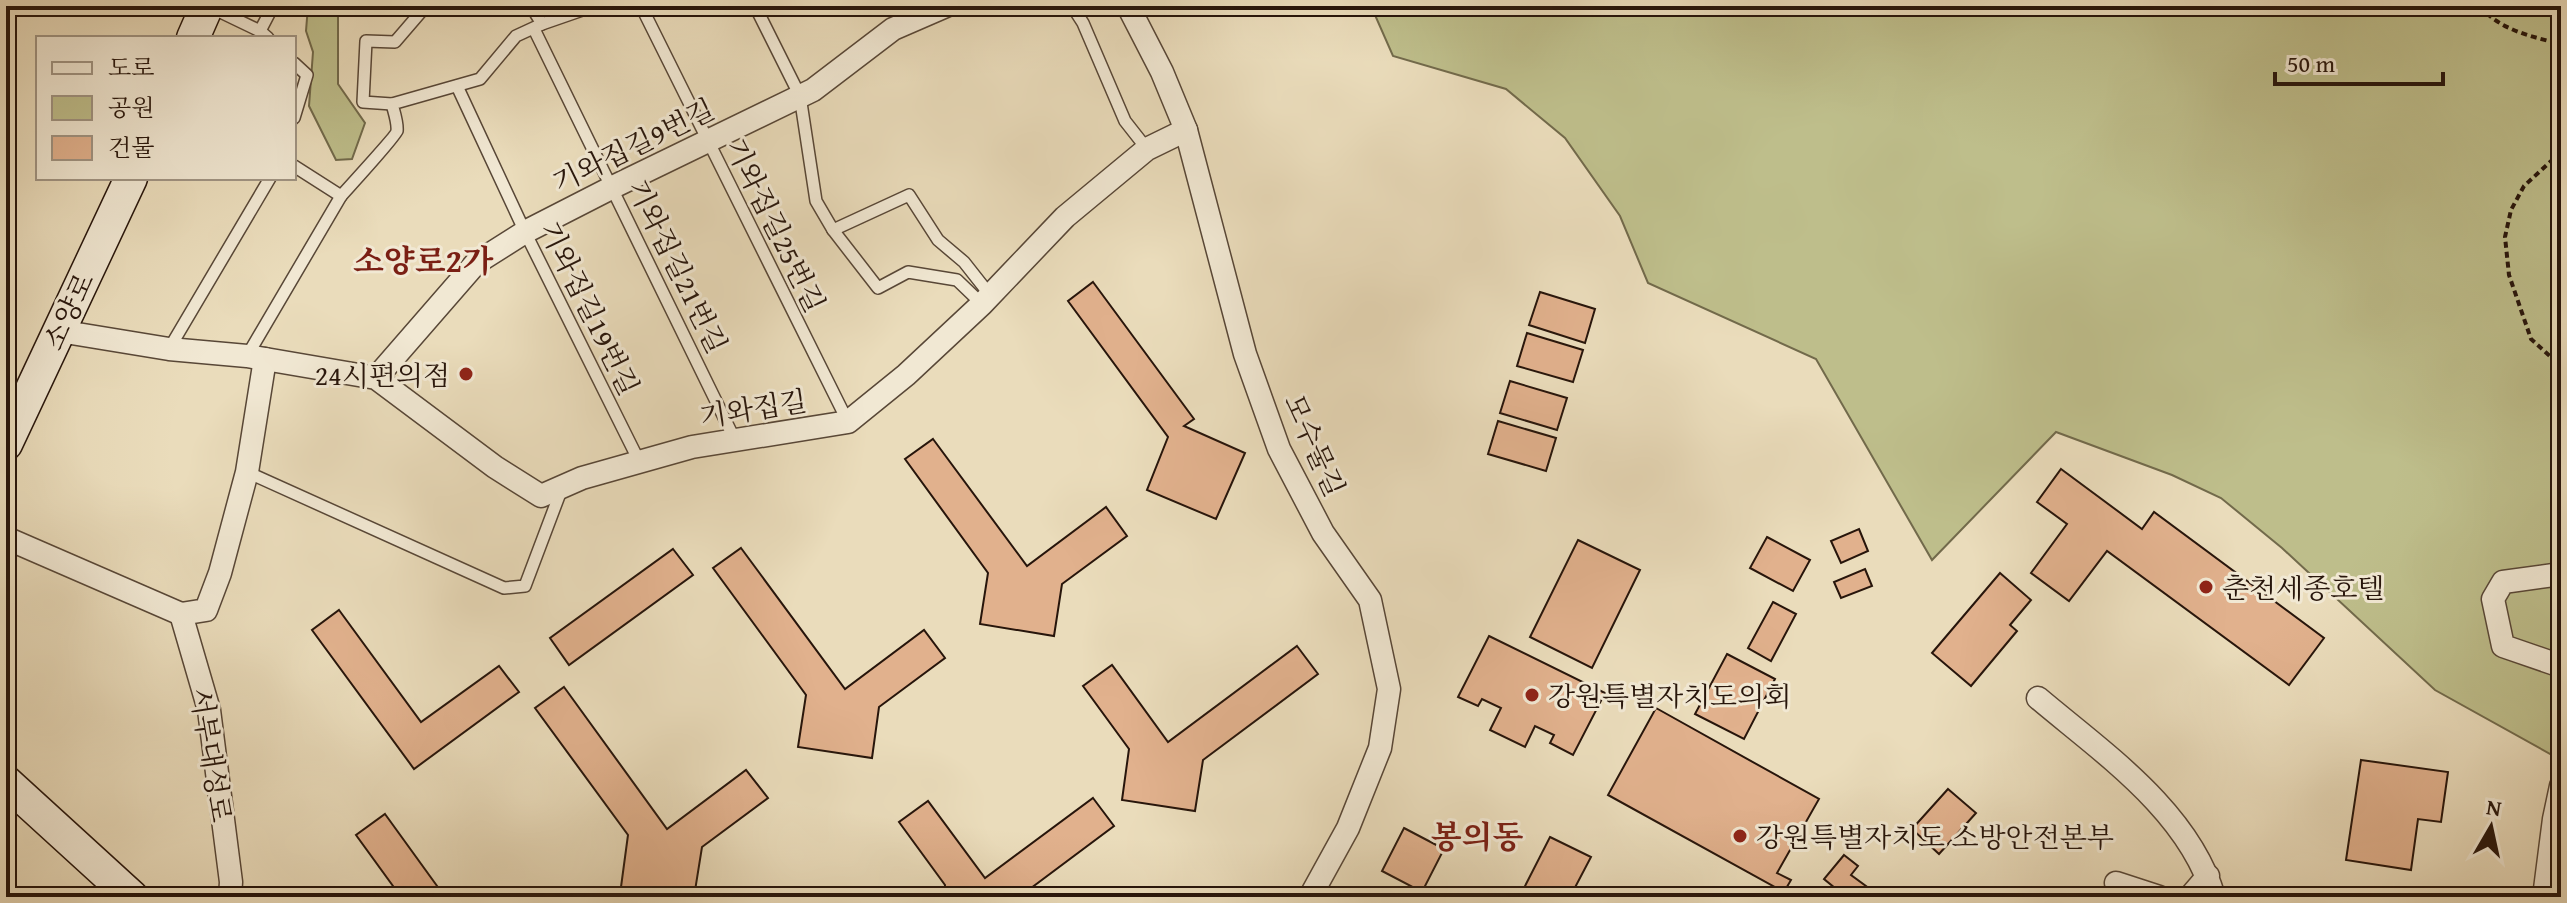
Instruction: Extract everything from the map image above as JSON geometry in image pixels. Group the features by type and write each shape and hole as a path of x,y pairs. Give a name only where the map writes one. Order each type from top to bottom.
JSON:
{"street":[{"path":"194,36 207,6"},
{"name":"기와집길9번길","path":"376,378 476,263 525,232 813,90 893,29 946,6"},
{"name":"모수물길","path":"1128,6 1162,72 1186,130 1245,354 1279,449 1323,533 1370,600 1389,689 1380,748 1348,828 1310,897"},
{"name":"기와집길","path":"59,331 376,378 495,467 541,496 582,478 692,447 848,422 906,375 986,299 1065,217 1147,149 1186,130"},
{"name":"소양로","path":"6,444 130,180"},
{"path":"6,538 181,614 206,610 220,573 247,472 256,358"},
{"path":"2561,574 2503,582 2493,599 2503,646 2561,666"},
{"name":"서부대성로","path":"181,614 209,710 231,882 230,897"},
{"path":"2038,698 2154,796 2207,877 2190,897"},
{"path":"6,782 132,897"},
{"path":"2544,897 2561,786"},
{"path":"2116,883 2159,897"}],"lane":[{"path":"207,6 264,34 273,6"},
{"path":"426,6 395,42 366,41 363,102 392,104 480,79 516,36 594,6"},
{"name":"기와집길21번길","path":"531,6 613,187 735,440"},
{"name":"기와집길25번길","path":"641,6 848,422"},
{"path":"755,6 800,96 816,201 833,230 878,288 908,272 957,280 986,299"},
{"path":"1072,6 1083,23 1125,121 1147,149"},
{"path":"296,65 307,75 296,111"},
{"name":"기와집길19번길","path":"457,86 525,232 640,463"},
{"path":"256,358 341,196 379,151 394,139 397,129 392,104"},
{"path":"296,167 341,196"},
{"path":"169,349 269,180"},
{"path":"833,230 909,195 938,240 964,262 986,299"},
{"path":"247,472 504,588 525,586 562,487"}],"path":[{"path":"2480,6 2502,24 2561,44"},
{"path":"2561,152 2524,186 2511,210 2505,237 2509,275 2531,339 2561,366"}],"green space":[{"path":"308,6 377,6 338,15 338,84 365,123 352,159 336,160 309,106 313,52 306,31"},
{"path":"1371,6 2561,6 2561,760 2435,690 2282,548 2221,498 2172,475 2056,432 1932,560 1816,359 1648,283 1620,216 1565,138 1506,89 1393,56"}],"building":[{"path":"1093,282 1194,419 1184,426 1245,453 1216,519 1147,490 1168,437 1068,301"},
{"path":"1540,292 1595,309 1585,343 1529,325"},
{"path":"1527,333 1583,350 1573,382 1517,366"},
{"path":"1510,381 1567,398 1557,430 1500,413"},
{"path":"1498,421 1556,438 1546,471 1488,454"},
{"path":"933,439 1027,566 1106,507 1127,536 1062,584 1054,636 980,624 988,573 905,459"},
{"name":"춘천세종호텔","path":"2061,469 2142,529 2154,512 2324,638 2289,685 2107,551 2069,601 2031,573 2067,524 2037,502"},
{"path":"1859,529 1868,551 1841,563 1831,541"},
{"path":"1767,537 1810,560 1793,591 1750,568"},
{"path":"1578,540 1640,570 1592,668 1530,637"},
{"path":"741,548 845,689 924,630 945,658 879,707 872,758 798,747 806,695 713,568"},
{"path":"673,549 693,575 569,665 550,638"},
{"path":"1865,569 1872,586 1841,598 1834,582"},
{"path":"2000,573 2031,600 2010,625 2017,631 1971,686 1932,653"},
{"path":"1773,602 1796,614 1771,661 1748,648"},
{"path":"339,610 421,722 499,666 519,692 414,769 312,630"},
{"name":"강원특별자치도의회","path":"1489,636 1605,693 1573,755 1550,743 1554,735 1535,726 1525,747 1490,730 1501,708 1482,699 1478,706 1458,697"},
{"path":"1297,646 1318,674 1203,760 1195,811 1122,800 1129,749 1083,686 1112,665 1168,742"},
{"path":"1727,654 1775,679 1744,739 1695,714"},
{"path":"564,687 667,829 746,770 768,798 702,847 694,897 621,887 628,835 535,708"},
{"name":"강원특별자치도 소방안전본부","path":"1656,708 1819,799 1777,873 1791,880 1784,892 1608,795"},
{"path":"2361,760 2448,772 2441,822 2418,819 2411,870 2346,860"},
{"path":"1948,789 1976,813 1939,854 1912,829"},
{"path":"1093,798 1114,826 1019,897 944,897 945,885 899,822 928,801 985,878"},
{"path":"385,814 445,897 401,897 356,835"},
{"path":"1404,828 1444,849 1422,892 1382,871"},
{"path":"1550,837 1591,857 1570,897 1527,897 1530,891 1524,888"},
{"path":"1844,855 1858,866 1851,875 1870,889 1864,897 1846,897 1824,879"}],"place":[{"name":"24시편의점","path":"466,374"},
{"name":"춘천세종호텔","path":"2206,587"},
{"name":"강원특별자치도의회","path":"1532,695"},
{"name":"강원특별자치도 소방안전본부","path":"1740,836"}],"district":[{"name":"소양로2가","path":"423,260"},
{"name":"봉의동","path":"1477,836"}]}
